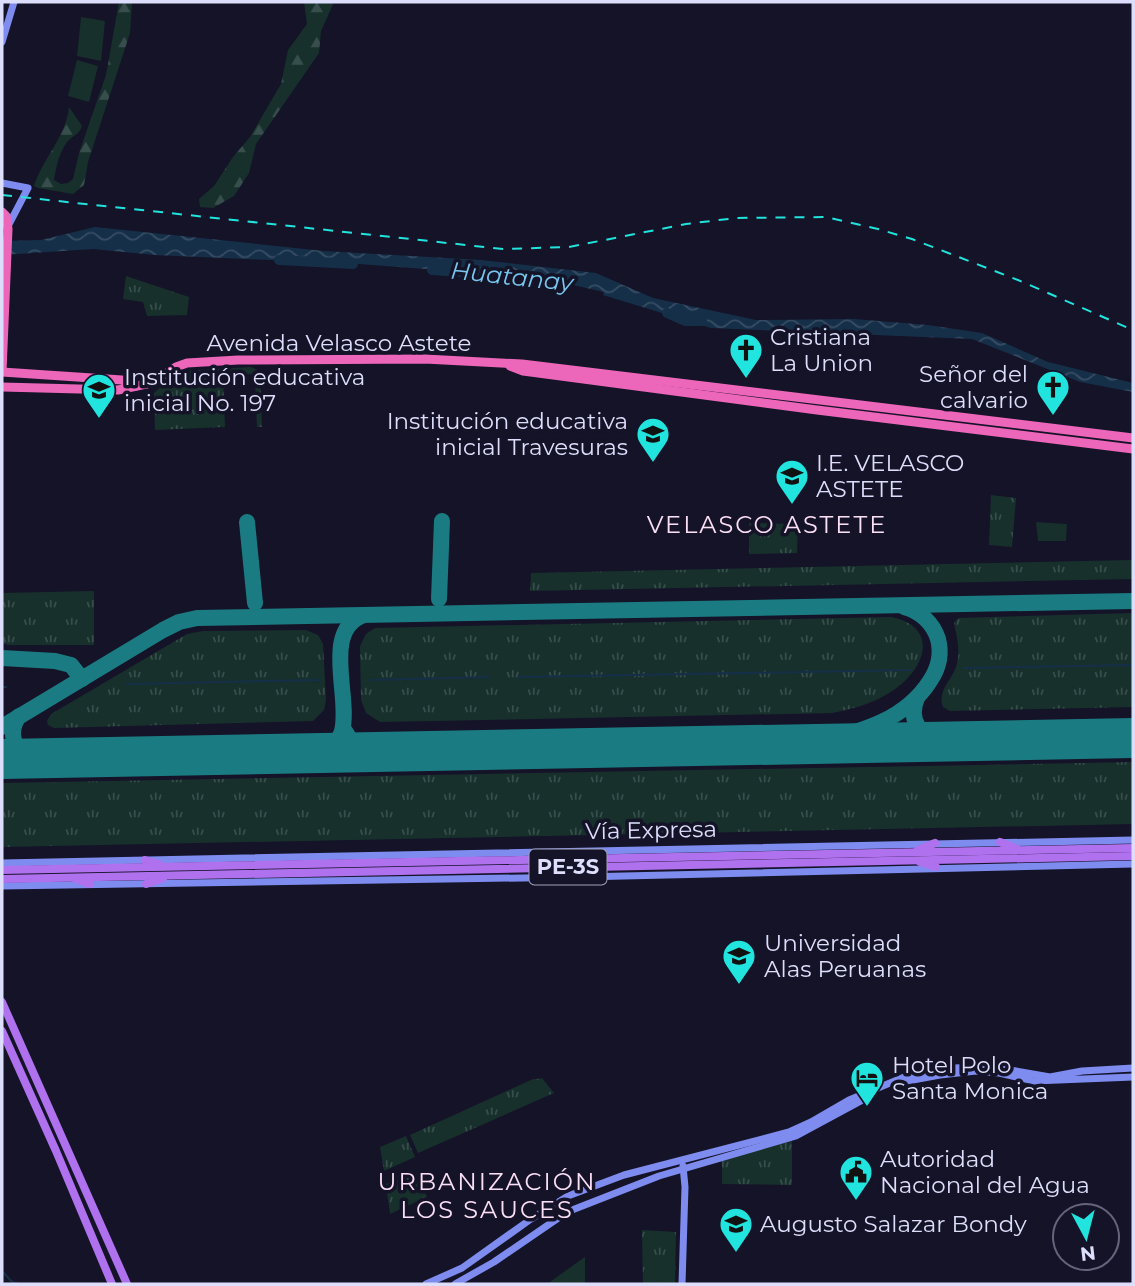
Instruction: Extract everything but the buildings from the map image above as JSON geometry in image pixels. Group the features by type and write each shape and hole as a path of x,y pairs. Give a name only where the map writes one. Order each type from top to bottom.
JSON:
{"highway":[{"path":"2,212 6,216 7,258 2,372 122,380 138,386"},
{"name":"Avenida Velasco Astete","path":"2,387 90,391 138,386 151,383 187,363 250,360 425,359 522,363 1133,438"},
{"name":"Avenida Velasco Astete","path":"505,364 523,371 1133,449"},
{"path":"39,388 40,374"}],"main road":[{"path":"2,42 13,2"},
{"path":"2,183 29,188 6,231"},
{"name":"Vía Expresa","path":"2,863 1133,840"},
{"path":"1000,842 1020,854 1001,866"},
{"path":"913,856 935,843"},
{"name":"Vía Expresa","path":"2,878 69,873 1020,854 1133,848"},
{"name":"Vía Expresa","path":"1020,854 1133,856"},
{"path":"913,856 936,867"},
{"path":"145,860 169,871"},
{"path":"69,873 90,861"},
{"name":"Vía Expresa","path":"2,886 581,877 1133,864"},
{"name":"Vía Expresa","path":"2,870 69,873"},
{"path":"146,884 169,871"},
{"path":"69,873 90,884"},
{"path":"2,1002 127,1284"},
{"path":"2,1031 112,1284"},
{"path":"455,1284 494,1262 567,1212 683,1163 789,1132 849,1100 915,1073 951,1068 993,1067 1050,1077 1082,1070 1118,1071"},
{"path":"1060,1080 1133,1070"},
{"path":"426,1284 462,1268 568,1196 624,1175 796,1136 865,1098 913,1079 976,1072 999,1073 1034,1081 1133,1077"},
{"path":"682,1284 685,1188 683,1163"}],"green space":[{"path":"119,2 132,2 130,33 88,162 84,185 73,194 38,188 34,186 64,128 69,107 82,126 62,151 54,180 61,184 73,179 79,153 106,75"},
{"path":"304,2 334,2 321,31 319,53 256,144 249,173 234,196 213,208 200,207 199,199 214,186 250,137 281,84 288,50 307,24"},
{"path":"81,17 105,21 101,61 77,56"},
{"path":"77,60 98,66 89,102 68,96"},
{"path":"126,276 189,297 187,315 147,316 143,302 123,299"},
{"path":"251,367 260,371 262,427 257,427 255,379 250,374 223,374 225,427 155,430 154,393 180,371"},
{"path":"991,495 1016,498 1012,547 989,545"},
{"path":"1036,522 1067,524 1066,541 1038,541"},
{"path":"749,523 798,524 797,553 749,554"},
{"path":"1133,560 1133,579 530,591 531,573"},
{"path":"94,591 94,645 2,643 2,593"},
{"path":"1133,613 1133,707 950,711 943,707 943,691 954,672 958,656 954,623 958,618"},
{"path":"891,617 918,631 922,652 918,664 901,685 882,697 862,706 832,713 380,722 366,713 361,700 360,646 366,634 375,628"},
{"path":"306,630 318,635 323,644 326,700 324,710 313,721 54,728 48,725 51,714 187,634 203,631"},
{"path":"1133,762 1133,824 2,847 2,783"},
{"path":"542,1078 554,1093 418,1153 410,1135 531,1080"},
{"path":"406,1136 415,1157 384,1171 380,1147"},
{"path":"792,1140 792,1185 722,1184 722,1161"},
{"path":"417,1173 427,1197 390,1214 386,1184"},
{"path":"642,1230 676,1232 675,1284 643,1284"},
{"path":"585,1257 585,1284 547,1284"}],"water":[{"path":"95,227 324,251 481,260 596,273 653,298 756,320 854,319 982,333 1048,362 1133,383 1133,392 1080,382 972,339 711,328 603,295 604,292 542,278 359,264 155,255 93,249 2,255 2,241 41,240"}],"waterway":[{"name":"Huatanay","path":"279,260 353,264"},
{"name":"Huatanay","path":"432,270 489,274"},
{"name":"Huatanay","path":"667,313 685,321 702,321"},
{"path":"964,668 1133,665"},
{"path":"519,677 911,670"},
{"path":"370,680 489,677"},
{"path":"127,684 320,680"},
{"path":"2,1271 12,1282 19,1284"}],"taxiway":[{"path":"439,599 442,521"},
{"path":"247,522 255,603"},
{"path":"2,727 163,630 179,622 197,618 1133,601"},
{"path":"819,743 851,734 895,715 920,694 930,681 939,661 938,639 925,618 904,607"},
{"path":"326,753 342,731 344,717 340,666 344,635 351,623 364,615"},
{"path":"2,658 55,661 71,665 82,679"},
{"path":"917,698 914,715 919,728 930,737 946,741"},
{"path":"19,716 13,732 22,758"},
{"path":"343,728 358,752"}],"runway":[{"path":"2,759 1133,738"}],"railway":[{"path":"2,195 503,249 569,247 686,224 736,218 826,217 912,239 1018,280 1133,330"}],"place":[{"name":"Cristiana La Union","path":"746,380"},
{"name":"Señor del calvario","path":"1053,417"},
{"name":"Institución educativa inicial No. 197","path":"99,420"},
{"name":"Institución educativa inicial Travesuras","path":"653,464"},
{"name":"I.E. VELASCO ASTETE","path":"792,506"},
{"name":"Universidad Alas Peruanas","path":"739,986"},
{"name":"Hotel Polo Santa Monica","path":"867,1108"},
{"name":"Autoridad Nacional del Agua","path":"856,1202"},
{"name":"Augusto Salazar Bondy","path":"736,1254"}],"district":[{"name":"VELASCO ASTETE","path":"767,525"},
{"name":"URBANIZACIÓN LOS SAUCES","path":"487,1196"}]}
